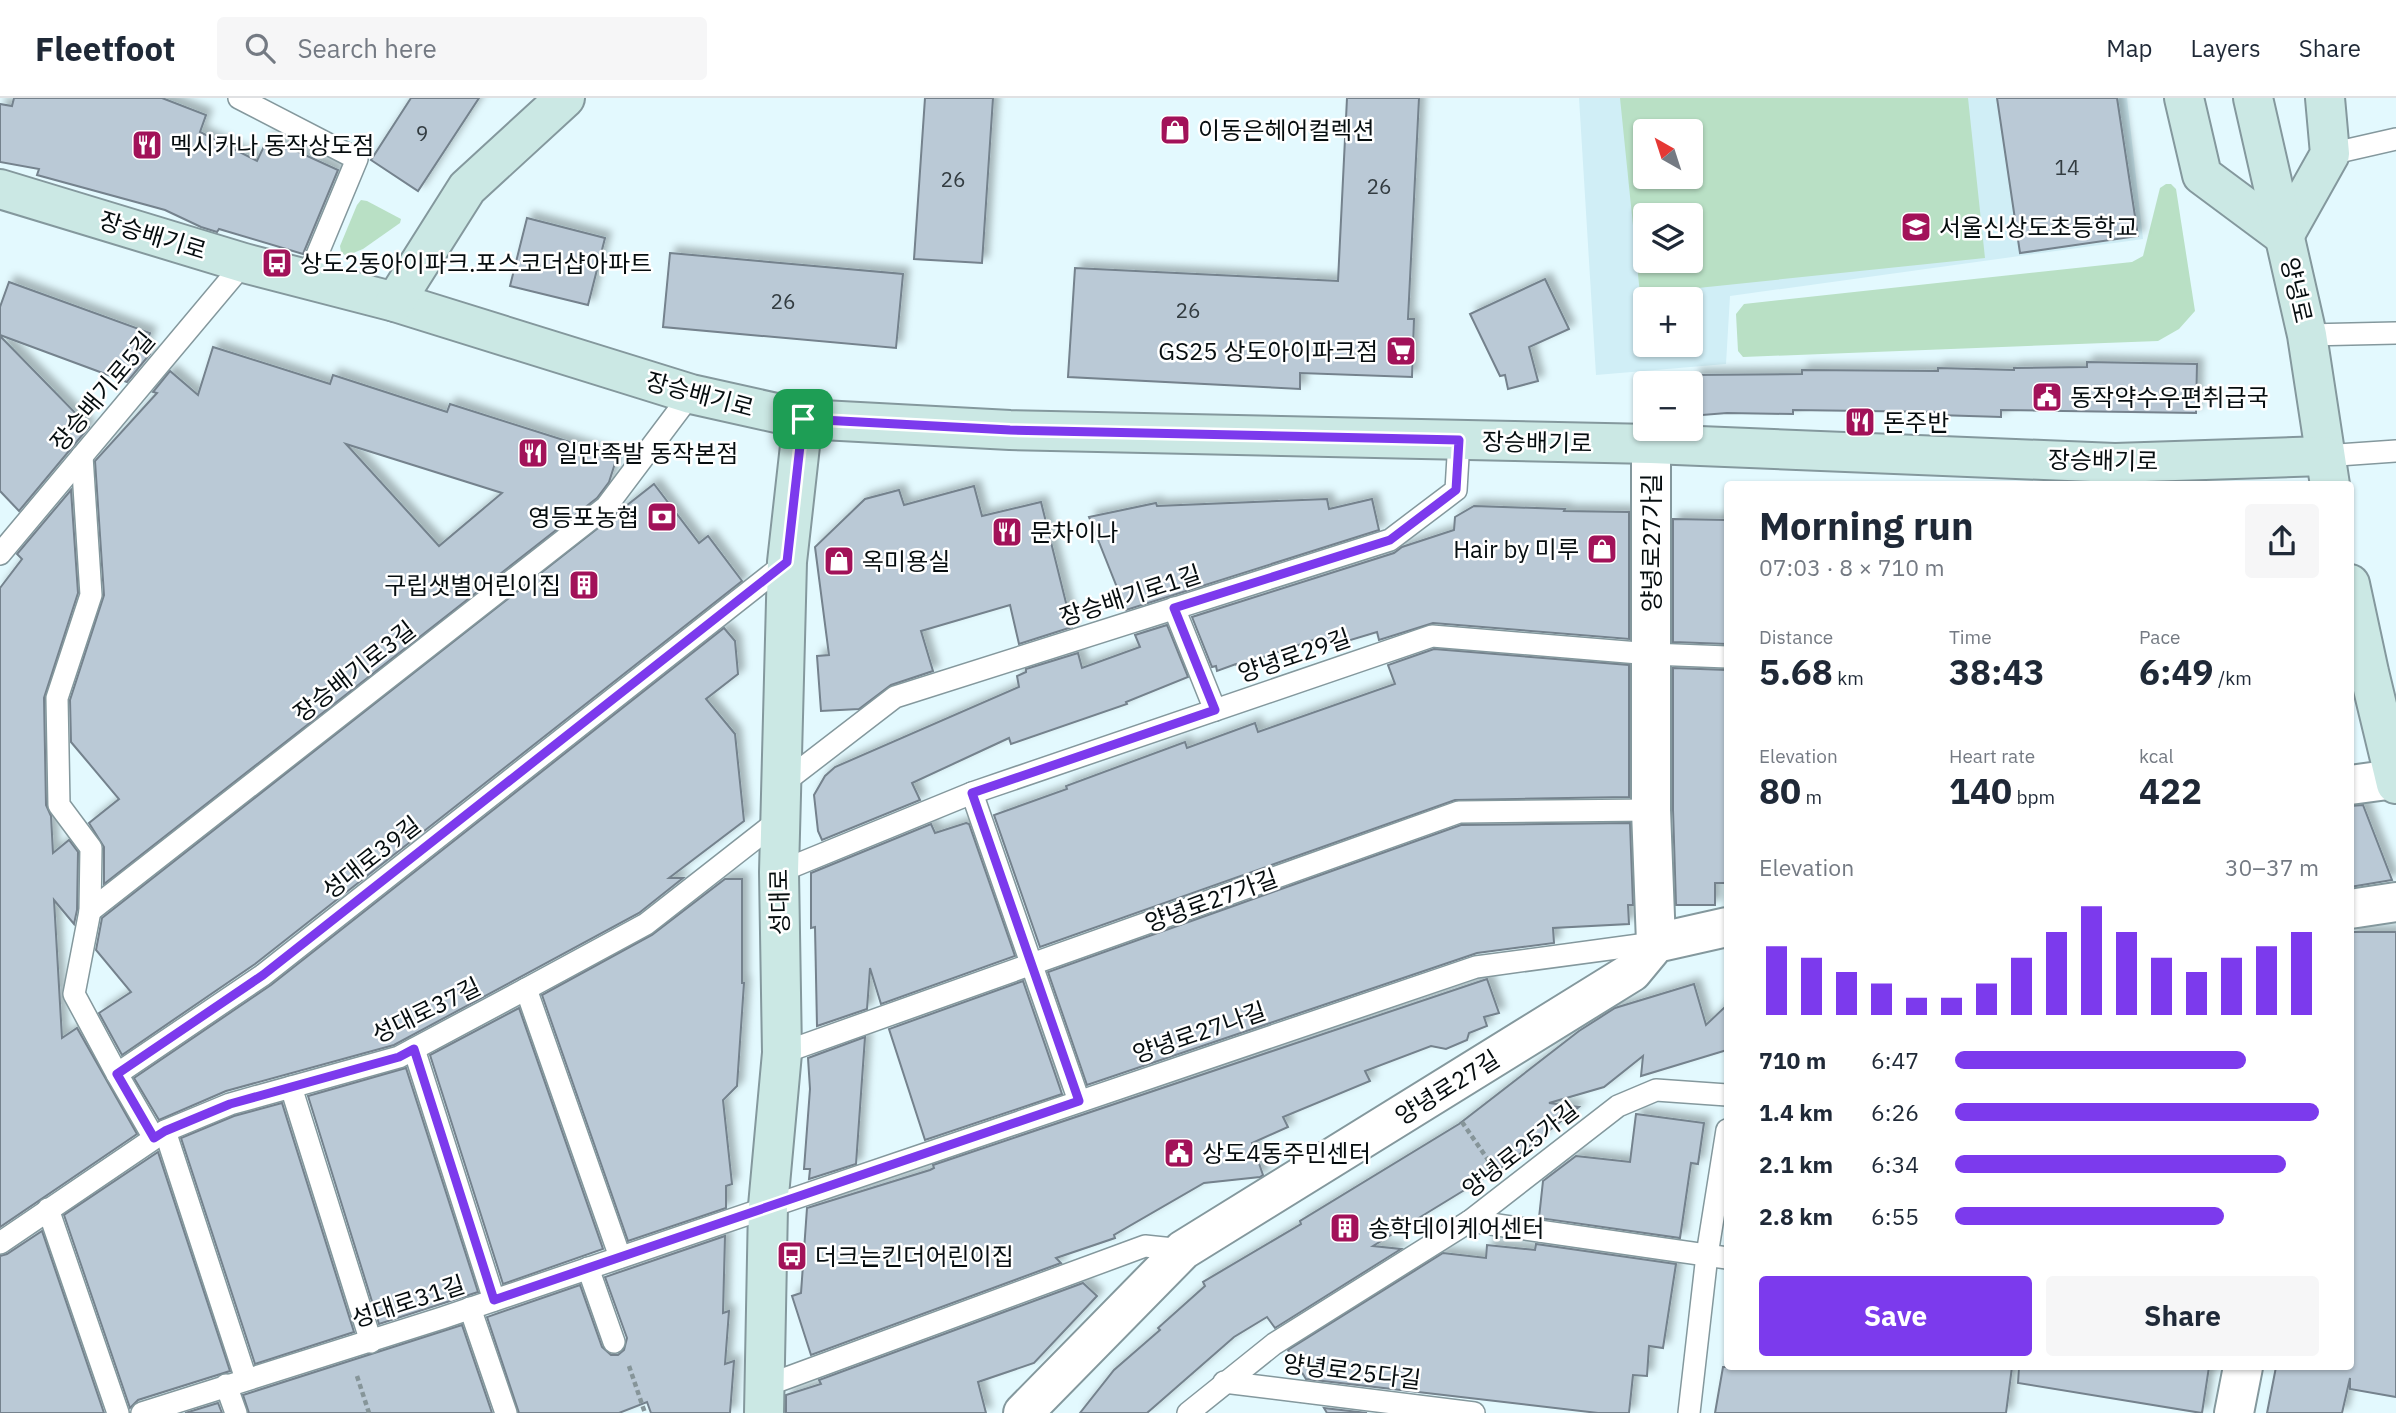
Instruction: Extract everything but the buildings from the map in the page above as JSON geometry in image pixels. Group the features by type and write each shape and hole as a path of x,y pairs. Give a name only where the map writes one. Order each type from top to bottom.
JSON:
{"main road":[{"path":"395,302 467,188 565,98"},
{"path":"2184,98 2202,175 2284,236 2330,154 2325,98"},
{"name":"양녕로","path":"2253,98 2307,335 2327,471"},
{"name":"장승배기로","path":"0,189 244,263 395,302 691,394 803,419 1010,430 1651,444 2128,474 2327,471"},
{"name":"성대로","path":"765,1399 768,1206 782,1053 779,872 787,562 803,419"},
{"path":"2354,640 2356,668 2395,782"}],"street":[{"name":"양녕로27가길","path":"1651,444 1651,810 1656,943"},
{"path":"2354,785 2395,782"},
{"path":"2354,908 2396,902"},
{"path":"1656,943 1724,928"},
{"name":"양녕로27길","path":"1023,1413 1184,1250 1632,972 1656,943"},
{"path":"2234,1413 2242,1370"}],"lane":[{"path":"239,98 358,159 307,279"},
{"path":"2330,154 2396,139"},
{"name":"장승배기로5길","path":"0,554 244,263"},
{"path":"2307,335 2396,333"},
{"name":"장승배기로3길","path":"90,911 606,508 691,394"},
{"name":"장승배기로1길","path":"781,801 895,696 1390,540 1456,490 1459,440"},
{"path":"2327,471 2396,451"},
{"path":"82,456 91,595 57,698 59,805 91,848 90,911 74,994 117,1074 159,1135 236,1382 236,1413"},
{"name":"성대로39길","path":"117,1074 263,975 787,562"},
{"path":"1174,608 1215,710"},
{"name":"양녕로29길","path":"779,872 972,793 1432,636 1651,654 1724,657"},
{"path":"972,793 1079,1101"},
{"name":"성대로37길","path":"0,1243 159,1135 230,1104 399,1057 646,924 781,801"},
{"name":"양녕로27가길","path":"782,1053 1459,812 1651,810"},
{"name":"양녕로27나길","path":"768,1206 1476,967 1656,943"},
{"path":"526,989 620,1257"},
{"path":"414,1049 494,1300"},
{"path":"291,1087 371,1342"},
{"name":"양녕로25가길","path":"1188,1413 1274,1344 1469,1221 1618,1107 1656,1090 1724,1095"},
{"path":"1689,1413 1717,1256 1724,1167"},
{"name":"성대로31길","path":"142,1413 371,1342 768,1206"},
{"path":"48,1209 118,1413"},
{"path":"1469,1221 1717,1256"},
{"name":"성대로","path":"765,1399 1145,1246 1184,1250"},
{"path":"588,1268 614,1342"},
{"path":"470,1308 506,1413"},
{"name":"양녕로25다길","path":"1224,1382 1474,1413"}],"path":[{"path":"1440,1091 1510,1190"},
{"path":"614,1342 629,1364 645,1413"},
{"path":"347,1349 369,1413"}],"shaded area":[{"name":"서울신상도초등학교","path":"1579,98 2127,98 2143,239 1730,296 1726,364 1596,375"}],"green space":[{"path":"1620,98 1968,98 1985,258 1703,287 1639,287 1638,273 1703,273 1703,203 1633,203 1633,225"},
{"path":"2171,184 2176,189 2195,311 2179,329 2158,341 1743,357 1738,351 1736,314 1744,304 2132,262 2143,256 2160,188"},
{"path":"361,200 401,219 400,223 363,249 346,256 341,252 340,246"}],"place":[{"name":"이동은헤어컬렉션","path":"1175,130"},
{"name":"멕시카나 동작상도점","path":"147,145"},
{"name":"서울신상도초등학교","path":"1916,227"},
{"name":"상도2동아이파크.포스코더샵아파트","path":"277,263"},
{"name":"GS25 상도아이파크점","path":"1401,351"},
{"name":"동작약수우편취급국","path":"2047,397"},
{"name":"돈주반","path":"1860,422"},
{"name":"일만족발 동작본점","path":"533,453"},
{"name":"영등포농협","path":"662,517"},
{"name":"문차이나","path":"1007,532"},
{"name":"Hair by 미루","path":"1602,549"},
{"name":"옥미용실","path":"839,561"},
{"name":"구립샛별어린이집","path":"584,585"},
{"name":"상도4동주민센터","path":"1179,1153"},
{"name":"송학데이케어센터","path":"1345,1228"},
{"name":"더크는킨더어린이집","path":"792,1256"}],"route":[{"path":"803,419 1010,430 1459,440 1456,490 1390,540 1174,608 1215,710 972,793 1079,1101 494,1300 414,1049 399,1057 230,1104 154,1138 117,1074 263,975 787,562 803,419"}]}
